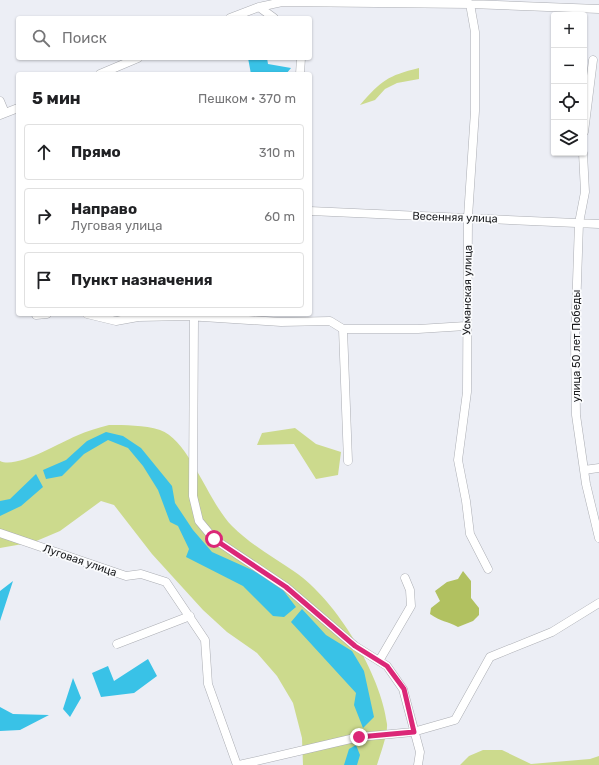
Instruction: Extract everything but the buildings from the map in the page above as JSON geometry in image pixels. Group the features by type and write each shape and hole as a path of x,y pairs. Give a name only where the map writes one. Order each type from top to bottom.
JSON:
{"street":[{"path":"235,16 259,7 282,1 470,4 599,9"},
{"name":"Усманская улица","path":"470,4 474,32 475,111 468,217 466,326 467,392 458,460 466,501 470,534 488,569"},
{"path":"259,7 271,16"},
{"path":"105,72 133,60"},
{"path":"300,72 301,60"},
{"path":"586,120 593,60"},
{"path":"0,101 3,114 16,109"},
{"name":"улица 50 лет Победы","path":"583,156 585,192 579,222 575,342 576,408 584,470 599,538"},
{"name":"Весенняя улица","path":"312,211 599,224"},
{"path":"95,316 116,321 138,317 187,316 194,318 281,322 330,321 343,329 418,330 466,326"},
{"path":"194,318 193,496 199,521 214,539 286,587 355,646 387,666 404,689 420,752 418,765"},
{"path":"343,329 348,461"},
{"path":"584,470 599,468"},
{"name":"Луговая улица","path":"0,533 126,576 141,574 166,582 205,640 208,684 238,765 359,737 414,732 455,720 490,658 552,632 599,603"},
{"path":"379,661 411,606 410,590 405,578"},
{"path":"118,644 190,616"}],"green space":[{"path":"419,68 419,79 397,83 385,89 375,100 360,105 380,84 386,80"},
{"path":"109,425 148,427 160,430 171,436 181,446 190,459 223,515 232,526 254,545 295,572 326,601 341,619 366,661 376,683 383,704 387,728 377,765 303,765 302,738 293,703 277,676 257,653 227,632 203,610 152,554 114,505 101,501 60,531 34,542 0,548 0,461 7,463 27,458 80,434"},
{"path":"295,428 316,444 341,452 338,475 316,479 294,444 257,445 262,433"},
{"path":"463,571 471,581 471,598 479,608 479,615 473,621 458,627 437,619 430,614 431,608 440,601 435,591 447,582 458,579"},
{"path":"483,750 502,750 531,764 590,759 599,756 599,765 460,765 469,756"}],"water":[{"path":"248,60 267,60 268,64 291,68 288,72 251,72"},
{"path":"106,432 123,436 141,448 172,486 175,503 193,530 212,552 261,574 283,590 296,607 284,617 273,616 243,586 186,557 189,549 178,526 170,522 158,490 143,466 128,448 108,440 84,454 62,476 46,479 43,470 66,460 87,441"},
{"path":"36,474 43,487 21,506 0,516 0,501 10,499"},
{"path":"13,581 0,621 0,591"},
{"path":"302,609 326,635 352,651 364,671 374,717 363,728 354,705 356,693 291,622"},
{"path":"148,659 157,676 134,693 101,697 92,673 108,666 114,681"},
{"path":"73,678 81,698 70,717 63,709"},
{"path":"0,707 13,714 49,715 20,730 0,731"},
{"path":"356,745 360,755 357,765 344,765 349,749"}],"route":[{"path":"214,539 286,587 355,646 387,666 404,689 414,732 359,737"}]}
